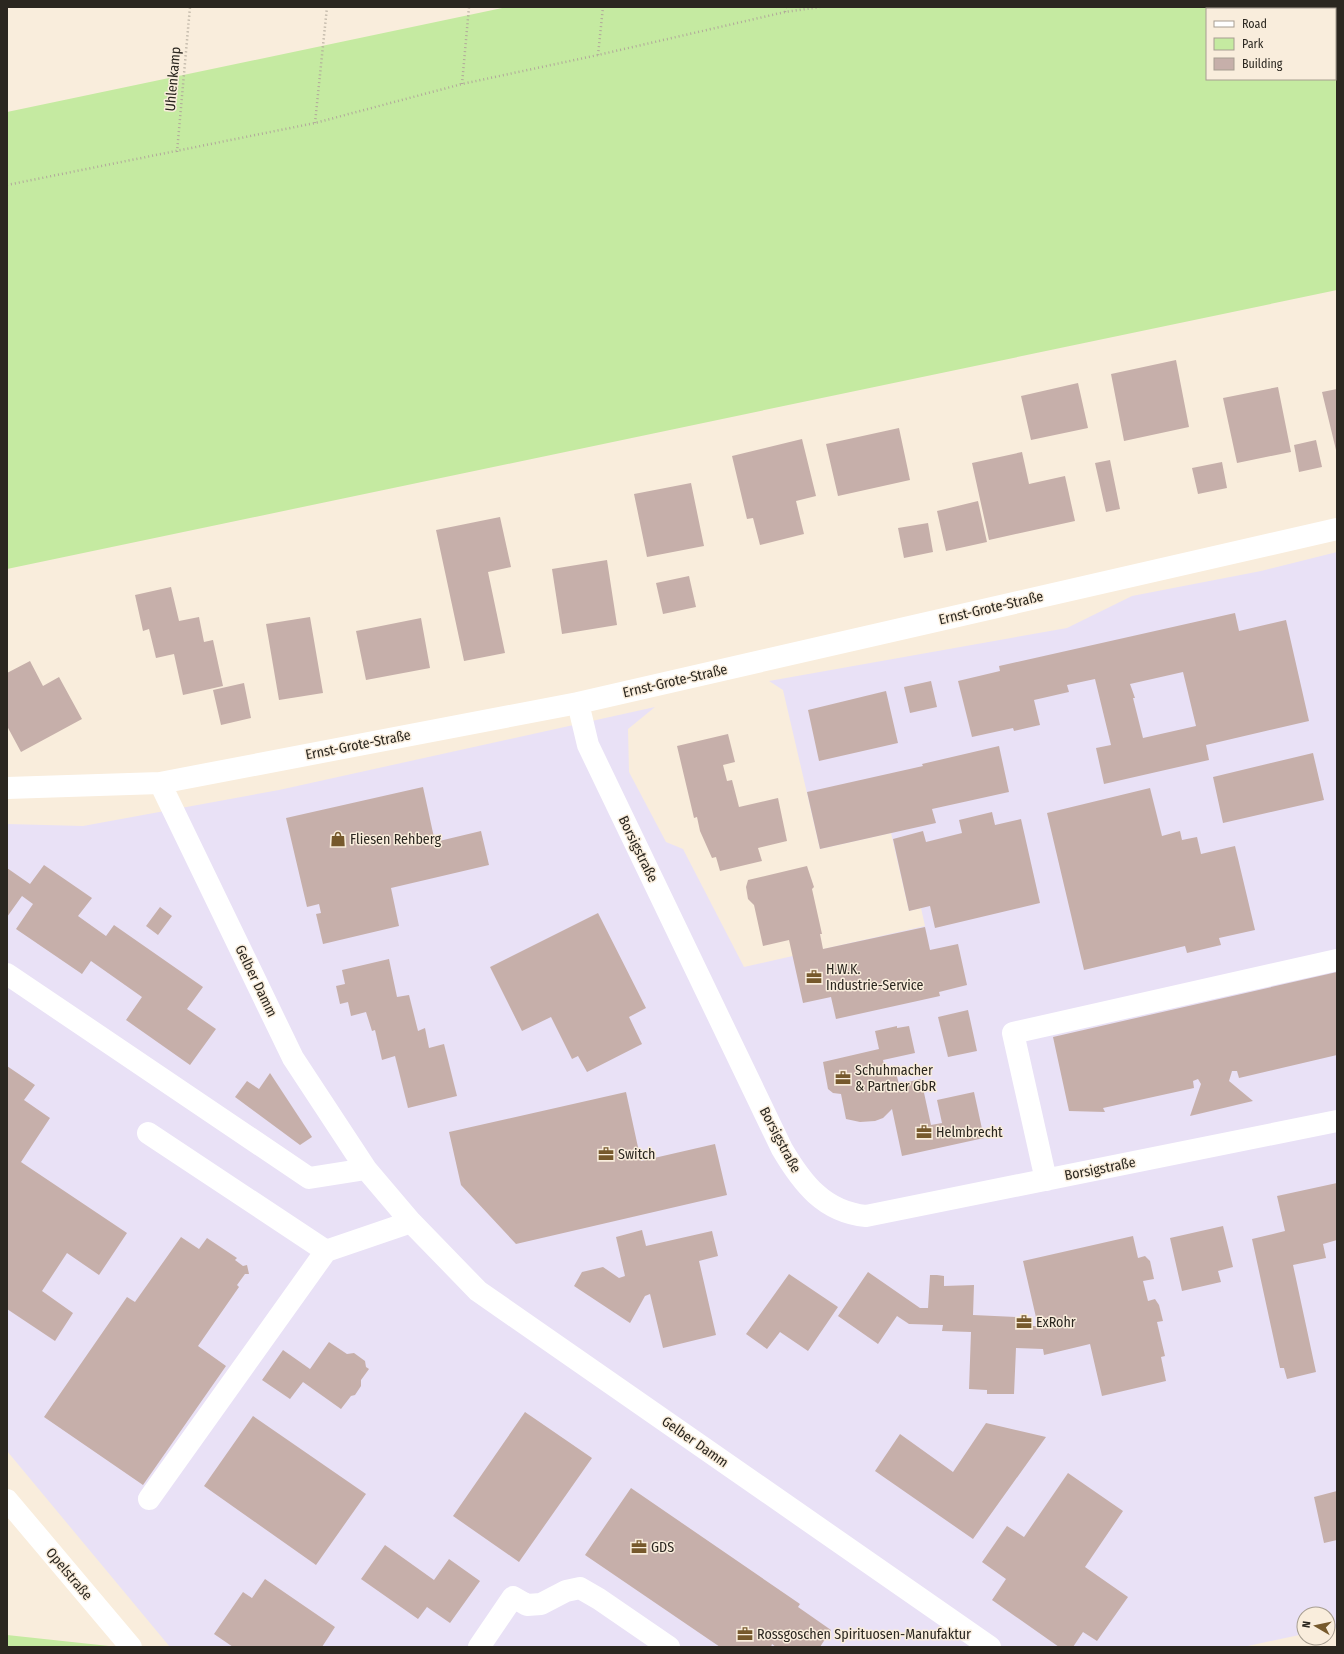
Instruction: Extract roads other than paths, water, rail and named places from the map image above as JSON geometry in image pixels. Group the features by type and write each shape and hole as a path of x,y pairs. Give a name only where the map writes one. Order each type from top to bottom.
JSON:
{"street":[{"name":"Ernst-Grote-Straße","path":"7,788 160,783 578,703 1336,534"},
{"name":"Borsigstraße","path":"578,703 591,752 782,1149 804,1183 836,1208 851,1215 866,1216 1337,1121"},
{"name":"Gelber Damm","path":"160,783 293,1058 366,1169 411,1222 478,1291 990,1647"},
{"path":"1046,1180 1013,1033 1337,960"},
{"path":"7,974 309,1178 366,1169"},
{"path":"148,1133 326,1251"},
{"path":"149,1499 326,1251 411,1222"},
{"name":"Opelstraße","path":"7,1500 131,1647"},
{"path":"479,1647 512,1597 527,1604 541,1604 566,1591 580,1588 599,1598 669,1647"}],"place":[{"name":"Fliesen Rehberg","path":"338,839"},
{"name":"H.W.K. Industrie-Service","path":"814,977"},
{"name":"Schuhmacher & Partner GbR","path":"843,1078"},
{"name":"Helmbrecht","path":"924,1132"},
{"name":"Switch","path":"606,1154"},
{"name":"ExRohr","path":"1024,1322"},
{"name":"GDS","path":"639,1547"},
{"name":"Rossgoschen Spirituosen-Manufaktur","path":"745,1634"}]}
